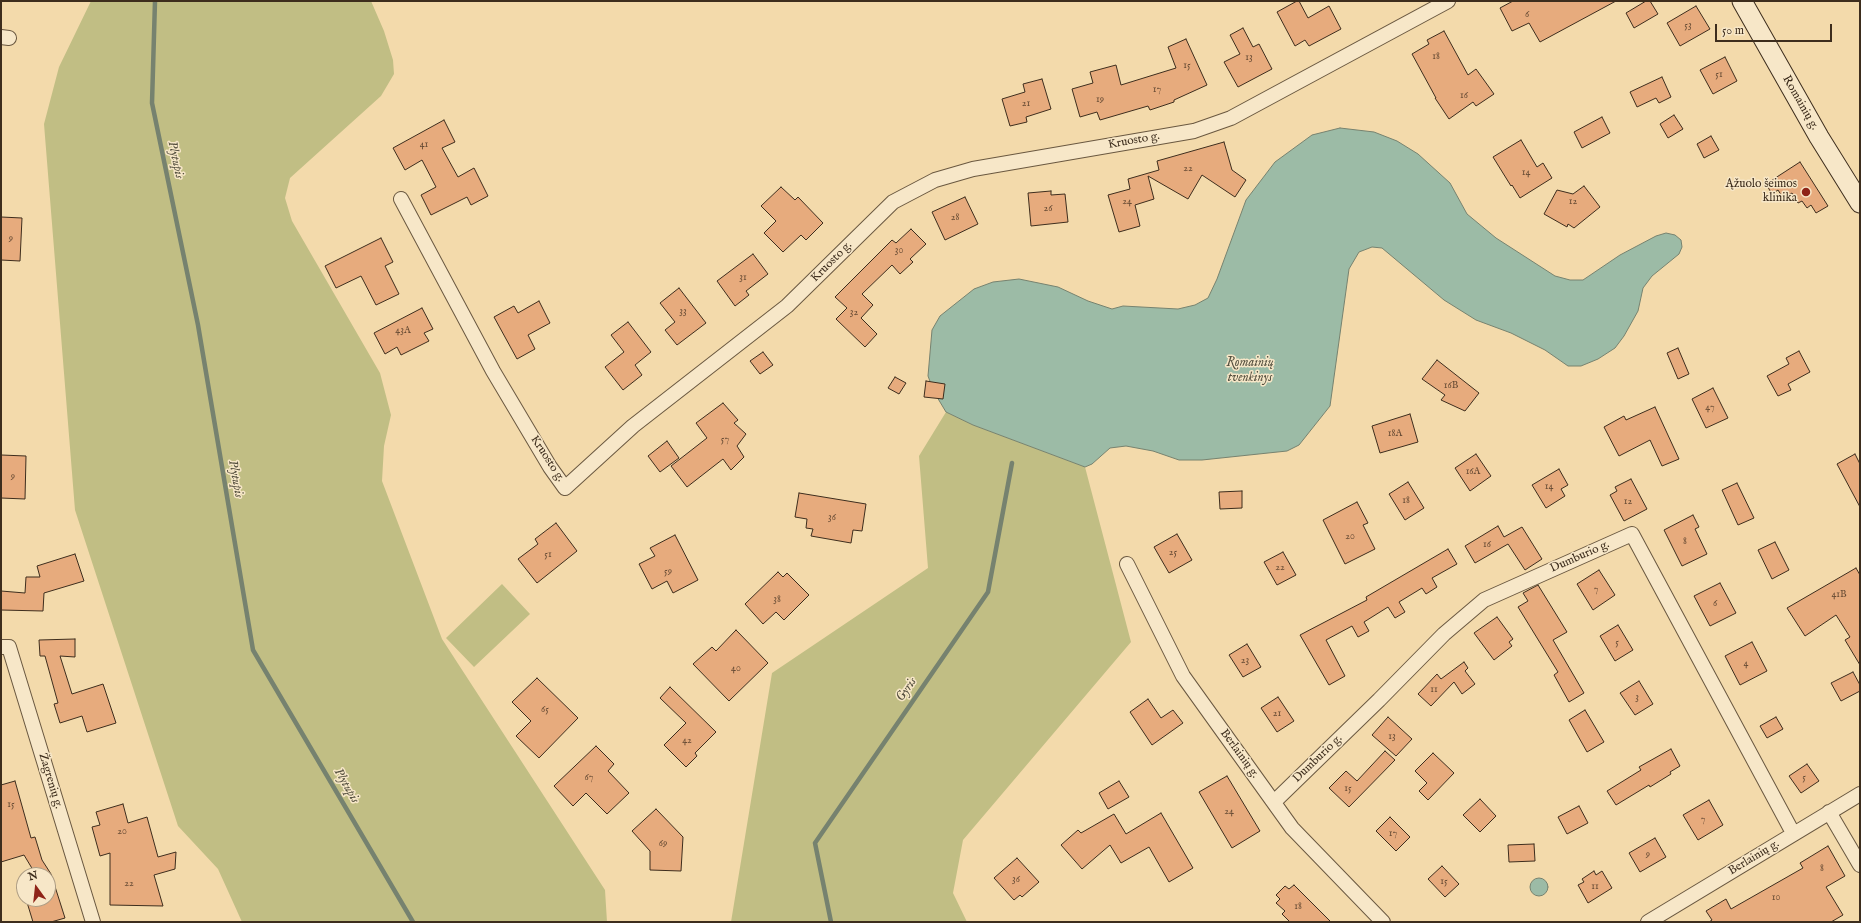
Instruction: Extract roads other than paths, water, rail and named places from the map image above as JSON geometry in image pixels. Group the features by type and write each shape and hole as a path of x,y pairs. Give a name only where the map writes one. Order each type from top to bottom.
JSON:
{"main road":[{"name":"Romainių g.","path":"1742,1 1819,137 1860,203"}],"street":[{"name":"Kruosto g.","path":"401,199 493,371 550,467 565,488 633,426 788,306 893,202 935,180 973,169 1194,131 1231,118 1448,1"},
{"name":"Dumburio g.","path":"1274,802 1379,700 1444,634 1484,600 1632,534 1793,833"},
{"name":"Berlainių g.","path":"1127,564 1183,676 1292,828 1383,922"},
{"name":"Žagrenių g.","path":"1,647 9,647 93,922"},
{"name":"Berlainių g.","path":"1648,922 1793,833 1860,794"},
{"path":"1829,812 1860,865"}],"water":[{"name":"Romainių tvenkinys","path":"1340,128 1374,132 1397,141 1418,154 1450,183 1467,214 1496,238 1555,276 1570,280 1583,280 1620,255 1656,236 1666,233 1675,235 1681,240 1682,247 1679,254 1652,276 1643,288 1638,311 1624,336 1615,348 1598,359 1581,366 1568,366 1545,350 1511,333 1476,320 1444,300 1382,248 1372,247 1359,252 1349,269 1330,406 1299,445 1287,451 1202,460 1179,460 1153,451 1126,446 1110,448 1092,464 1085,467 973,425 946,412 934,392 928,376 932,330 940,316 974,289 993,282 1019,279 1058,287 1088,301 1112,309 1123,306 1178,309 1195,305 1208,298 1217,279 1246,200 1275,162 1312,135"},
{"path":"1539,878 1545,881 1548,887 1545,893 1539,896 1533,893 1530,887 1533,881"}],"waterway":[{"name":"Plytupis","path":"155,1 152,103 198,325 253,650 413,922"},
{"name":"Gyris","path":"831,922 815,843 988,592 1012,463"}],"place":[{"name":"Ąžuolo šeimos klinika","path":"1806,192"}]}
